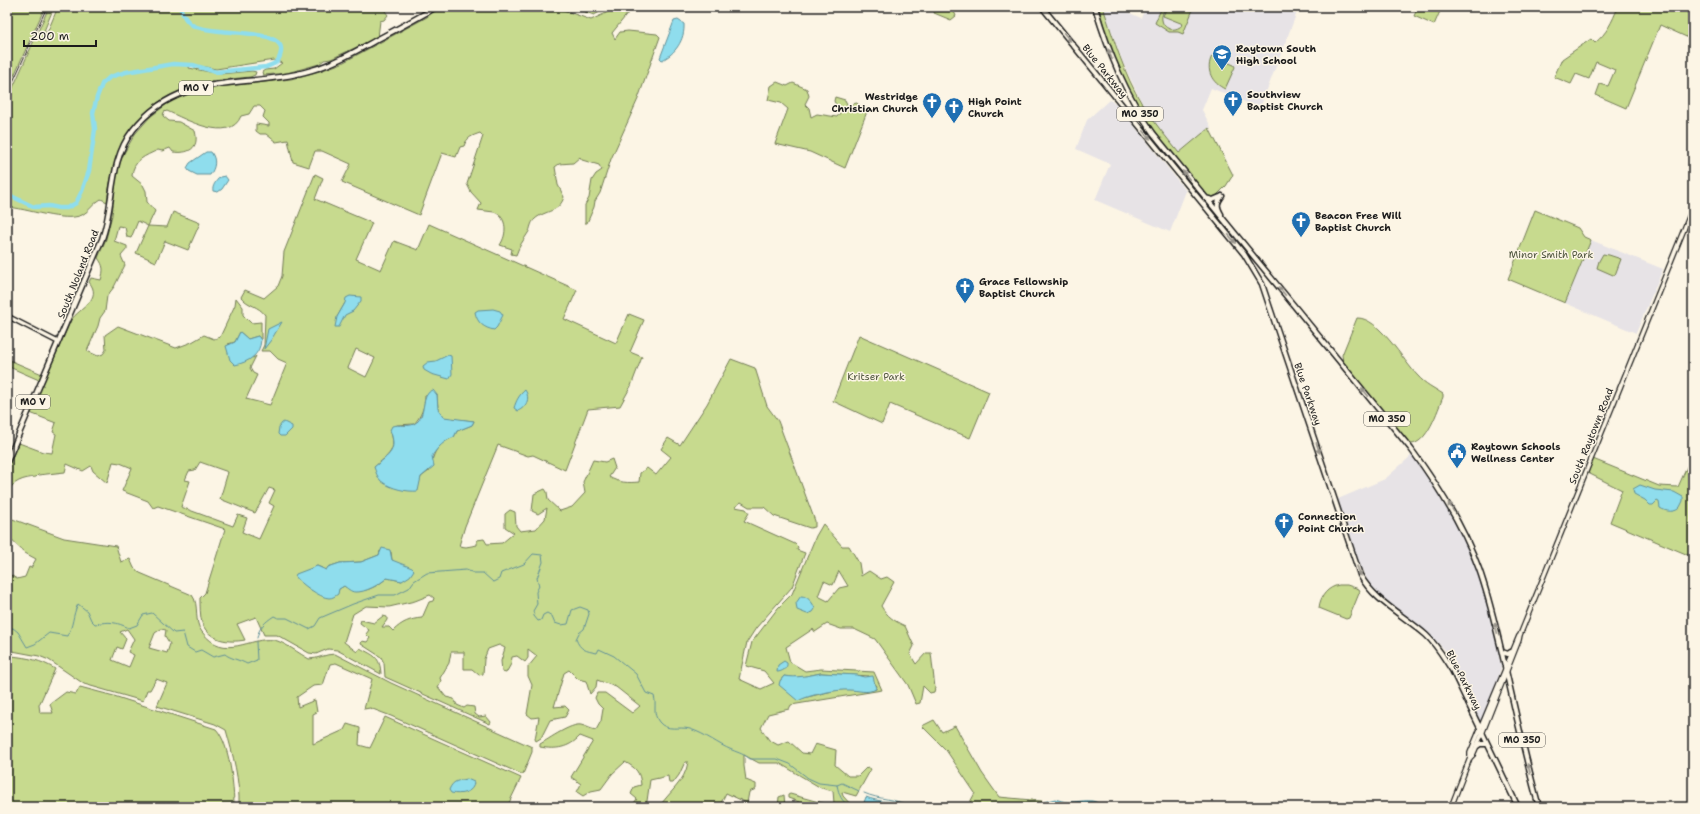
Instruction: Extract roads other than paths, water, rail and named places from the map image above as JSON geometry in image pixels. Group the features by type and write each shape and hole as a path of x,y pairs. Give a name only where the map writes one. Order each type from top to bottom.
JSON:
{"main road":[{"name":"South Noland Road","path":"7,462 104,232 114,176 122,148 133,130 151,111 172,97 191,89 211,85 292,76 323,66 343,58 436,7"},
{"name":"Blue Parkway","path":"1042,7 1235,243 1256,271 1270,308 1360,575 1374,594 1421,631 1436,646 1452,670 1518,807"},
{"name":"Blue Parkway","path":"1095,7 1112,60 1135,106 1153,133 1411,449 1438,486 1459,522 1480,569 1489,600 1525,756 1539,807"},
{"path":"1205,198 1212,200 1222,196 1217,207 1228,226"},
{"name":"South Raytown Road","path":"1481,732 1507,673 1520,635 1693,206"},
{"path":"7,316 58,342"},
{"path":"1451,807 1470,758 1477,746 1505,666 1520,635"},
{"path":"1502,652 1508,654 1511,652"},
{"path":"1470,758 1470,753 1481,732"},
{"path":"1477,746 1480,744 1487,744"}],"water":[{"path":"678,20 684,24 681,41 671,54 662,60 660,58 674,21"},
{"path":"206,152 211,152 215,161 210,175 197,175 189,171 187,168 190,163"},
{"path":"225,176 228,180 222,189 218,192 213,191 217,180 220,177"},
{"path":"350,296 361,297 361,301 353,311 345,315 339,327 335,327 337,317 345,303 346,298"},
{"path":"493,309 500,311 503,315 494,330 487,328 482,324 477,319 475,312 478,310"},
{"path":"282,322 271,340 264,349 268,329"},
{"path":"240,332 248,339 258,336 261,340 258,350 253,357 245,362 235,365 230,360 226,346 235,342"},
{"path":"448,355 451,356 452,374 449,379 431,374 424,370 423,366 428,362 436,361"},
{"path":"433,390 437,395 438,409 444,417 474,421 472,425 457,431 454,437 444,442 432,456 434,466 421,477 418,491 409,491 389,486 381,481 374,467 391,452 393,443 390,430 392,426 412,425 418,421 421,417 426,396"},
{"path":"525,390 528,400 518,411 514,408 515,405 519,396"},
{"path":"284,422 292,426 292,429 285,436 280,436 278,434 279,427"},
{"path":"1640,485 1655,490 1674,492 1683,497 1683,501 1678,509 1673,511 1660,508 1659,502 1657,501 1653,505 1650,505 1645,500 1634,494 1633,489"},
{"path":"382,548 390,550 392,560 414,570 410,576 402,581 387,578 372,588 359,592 352,591 344,586 339,589 338,594 329,598 321,596 310,590 295,576 296,574 317,566 326,570 328,567 340,563 361,562 379,555"},
{"path":"801,596 808,598 814,606 815,609 813,612 807,614 797,610 796,603"},
{"path":"784,661 787,663 786,668 777,672 778,665"},
{"path":"821,673 857,675 864,677 873,676 876,689 866,692 852,690 831,691 798,701 779,685 784,676 793,677"},
{"path":"467,779 474,782 472,789 458,794 451,793 449,790 454,783"},
{"path":"866,797 903,807 867,807 863,805"},
{"path":"1055,799 1068,802 1091,801 1102,807 1041,807 1044,802"}],"waterway":[{"path":"7,194 34,207 49,206 67,208 76,203 89,171 95,129 93,113 97,97 102,84 110,77 126,72 173,64 193,65 216,72 266,67 278,60 281,48 280,45 274,40 254,34 214,31 194,26 187,20 180,7"},
{"path":"1682,7 1693,19"},
{"path":"257,638 263,625 274,616 278,618 287,618 309,629 315,626 320,618 353,604 379,595 395,595 409,588 414,581 427,573 466,570 474,573 483,573 493,582 499,579 501,573 524,564 533,554 542,555 543,562 537,578 539,586 536,592 537,604 533,611 534,616 538,621 541,620 543,615 547,613 552,616 555,623 561,625 568,624 572,610 580,607 588,610 589,614 584,629 579,633 576,639 579,646 587,651 597,653 599,649 614,656 636,674 646,693 654,696 655,712 657,719 662,725 669,728 686,728 696,731 750,759 777,759 790,764 808,778 819,783 837,785 842,800 850,806"},
{"path":"7,629 13,628 18,632 27,647 35,644 49,633 67,636 78,604 87,611 91,620 95,624 113,623 129,628 137,625 143,615 152,613 174,633 183,632 187,647 195,652 201,650 213,657 225,654 247,664 257,660 256,642"},
{"path":"837,785 842,783 859,791"},
{"path":"864,793 899,802 911,807"},
{"path":"1024,807 1028,804 1042,805"}],"railway":[{"path":"7,95 47,7"}],"place":[{"name":"Raytown South High School","path":"1222,71"},
{"name":"Southview Baptist Church","path":"1233,117"},
{"name":"Westridge Christian Church","path":"932,119"},
{"name":"High Point Church","path":"954,124"},
{"name":"Beacon Free Will Baptist Church","path":"1301,238"},
{"name":"Grace Fellowship Baptist Church","path":"965,304"},
{"name":"Raytown Schools Wellness Center","path":"1457,469"},
{"name":"Connection Point Church","path":"1284,539"}],"park label":[{"name":"Minor Smith Park","path":"1551,254"},
{"name":"Kritser Park","path":"876,376"}]}
